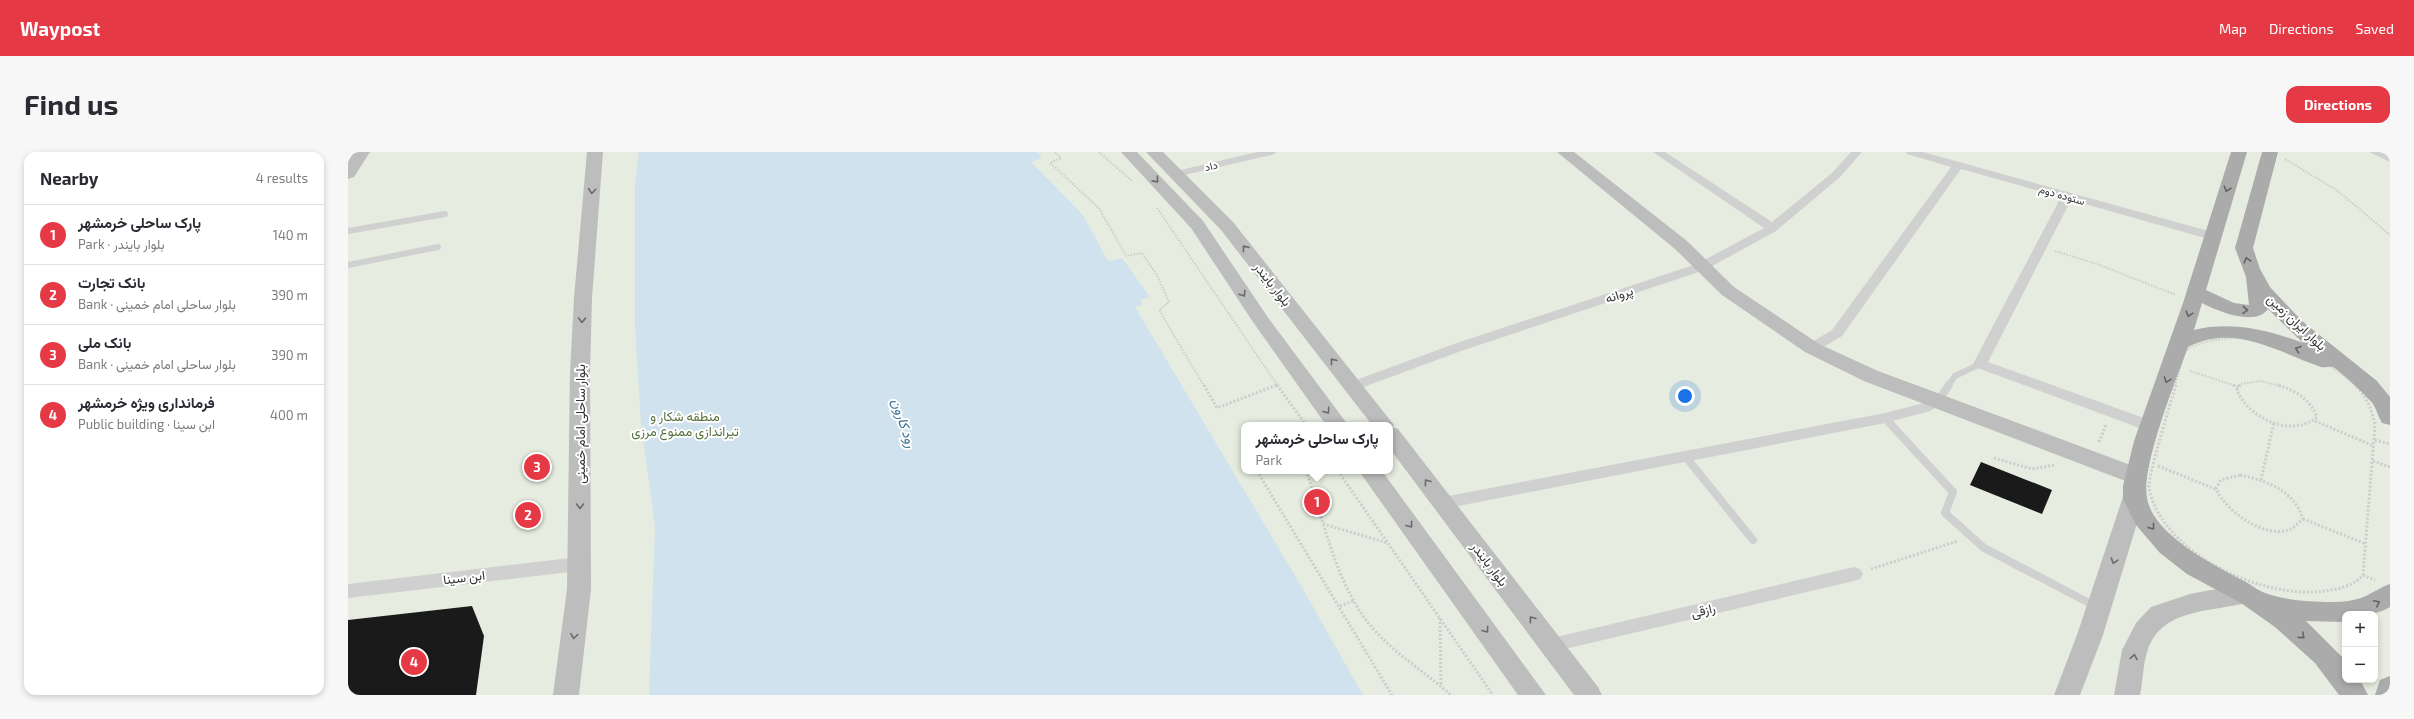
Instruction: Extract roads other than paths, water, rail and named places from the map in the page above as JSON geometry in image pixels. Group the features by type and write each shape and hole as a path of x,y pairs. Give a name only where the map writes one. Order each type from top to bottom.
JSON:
{"main road":[{"path":"2239,152 2180,343 2177,367 2150,426 2141,479 2144,516 2162,539 2191,563 2250,597 2325,655 2354,695"},
{"name":"بلوار ایران زمین","path":"2275,154 2244,248 2247,263 2254,280 2287,317 2370,386"},
{"path":"2195,296 2231,308 2253,310 2259,308 2254,280"},
{"path":"2180,343 2199,335 2220,332 2262,338 2309,353 2370,386 2385,404 2390,418"},
{"path":"2250,597 2296,611 2355,612 2380,603 2390,594"},
{"path":"2389,695 2390,688"}],"street":[{"path":"348,174 362,152"},
{"name":"بلوار ساحلی امام خمینی","path":"566,695 579,589 580,372 583,298 595,152"},
{"path":"1129,152 1197,225 1262,322 1335,422"},
{"name":"بلوار بایندر","path":"1154,152 1228,226 1381,422"},
{"name":"داد","path":"1176,174 1271,152"},
{"path":"1565,152 1681,245 1701,267 1728,291 1812,348 1870,376 2141,479 2099,608 2067,695"},
{"path":"1658,152 1772,228"},
{"name":"پروانه","path":"1353,386 1459,347 1701,267 1772,228 1836,175 1857,152"},
{"name":"ستوده دوم","path":"1911,152 2212,236"},
{"path":"2374,152 2390,159"},
{"path":"1812,348 1837,333 1958,165"},
{"path":"2067,196 1980,364 2150,426"},
{"path":"1443,503 1885,418 1925,408 1938,401"},
{"name":"بلوار بایندر","path":"1393,438 1589,695"},
{"path":"1372,474 1533,695"},
{"name":"ابن سینا","path":"348,591 580,564"},
{"name":"رازقی","path":"1552,645 1854,574"},
{"path":"2127,695 2135,650 2144,630 2160,614 2190,604 2250,597"}],"lane":[{"path":"348,231 445,214"},
{"path":"348,265 438,247"},
{"path":"1938,401 1955,376 1980,364"},
{"path":"1885,418 1953,492 1945,513 1984,548 2099,608"},
{"path":"1685,456 1753,540"}],"water":[{"name":"رود کارون","path":"639,152 1037,152 1042,158 1031,162 1083,215 1108,261 1122,258 1150,297 1140,300 1142,305 1135,307 1300,584 1363,695 649,695 655,527 641,424 635,327 635,183"}],"place":[{"name":"بانک ملی","path":"537,467"},
{"name":"پارک ساحلی خرمشهر","path":"1317,502"},
{"name":"بانک تجارت","path":"528,515"},
{"name":"فرمانداری ویژه خرمشهر","path":"414,662"}],"park label":[{"name":"منطقه شکار و تیراندازی ممنوع مرزی","path":"685,424"}]}
